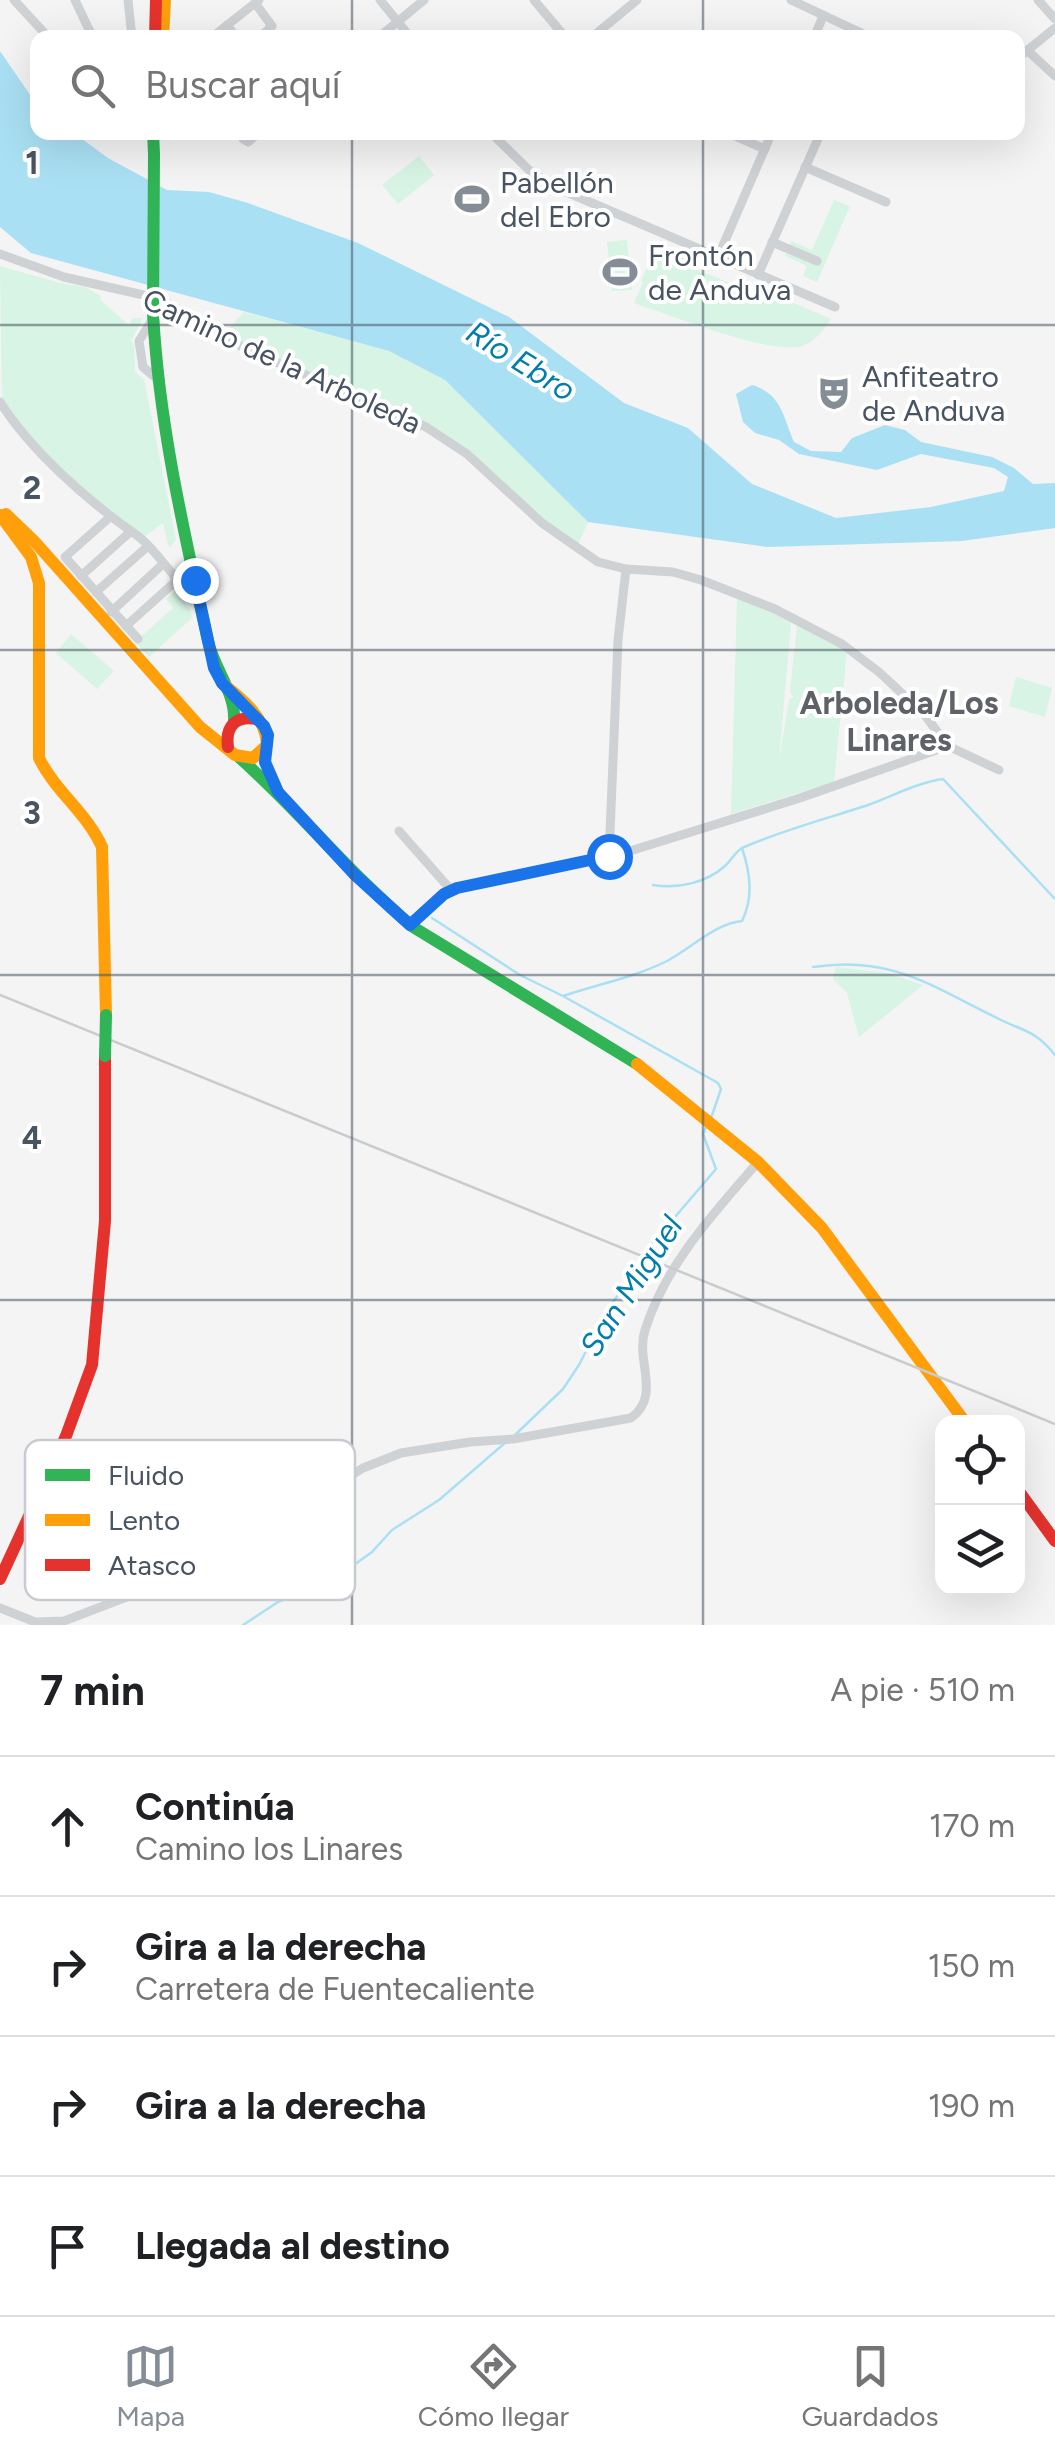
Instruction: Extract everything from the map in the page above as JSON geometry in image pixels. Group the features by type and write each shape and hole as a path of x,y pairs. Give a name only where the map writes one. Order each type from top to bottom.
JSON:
{"main road":[{"path":"155,30 156,0"},
{"path":"163,30 165,0"},
{"path":"155,140 153,315 147,354 156,378 189,569 211,656 235,705 228,747"},
{"path":"0,512 34,540 104,613 200,727 278,792 354,874 410,925 637,1064 758,1162 822,1228 960,1415"},
{"path":"0,512 31,558 39,583 40,758 48,778 91,822 102,848 105,1235 92,1365 63,1440"},
{"path":"222,683 242,700 268,735 264,750 268,773 278,792"},
{"path":"200,727 214,732 245,717 257,719"},
{"path":"240,758 254,758 264,750"},
{"path":"1025,1500 1055,1541"},
{"path":"0,1579 25,1529"}],"street":[{"path":"75,0 89,30"},
{"path":"128,0 131,30"},
{"path":"380,0 404,30"},
{"path":"388,30 424,0"},
{"path":"534,0 559,30"},
{"path":"601,30 637,0"},
{"path":"791,0 853,30"},
{"path":"1038,0 1055,20"},
{"path":"17,1 41,30"},
{"path":"221,30 257,1 272,26 268,30"},
{"path":"817,30 823,16"},
{"path":"228,25 231,30"},
{"path":"1055,28 1027,50 1055,76"},
{"path":"498,140 532,173 564,191 835,308"},
{"path":"744,140 765,149"},
{"path":"718,257 769,140"},
{"path":"758,275 817,140"},
{"path":"805,167 886,202"},
{"path":"772,242 817,262"},
{"name":"Camino de la Arboleda","path":"0,254 64,276 161,299 246,349 426,427 467,454 576,549 598,562 626,570 673,572 701,580 760,602 827,635 879,672 924,714 948,746 999,770"},
{"path":"0,402 26,436 174,574 176,581 126,626"},
{"path":"110,517 65,557 96,592 104,613 126,626 138,640"},
{"path":"81,576 130,532"},
{"path":"96,592 148,546"},
{"path":"104,613 164,564"},
{"path":"174,574 189,569"},
{"path":"609,856 616,660 626,570"},
{"path":"410,925 451,890 609,856 800,798 948,746"},
{"path":"399,831 451,890"},
{"path":"355,1474 372,1464 420,1449 508,1440 637,1414 648,1389 642,1343 652,1311 688,1244 758,1162"},
{"path":"0,1608 35,1622 64,1621 120,1600"}],"green space":[{"path":"419,156 434,175 398,204 382,185"},
{"path":"834,200 850,206 817,282 803,276 807,266 785,256 786,253 817,265 820,259 789,246 791,241 812,250"},
{"name":"Frontón de Anduva","path":"627,240 632,290 612,291 607,242"},
{"path":"658,246 695,261 693,268 765,298 768,292 831,319 811,342 788,347 745,340 634,303"},
{"path":"0,266 85,287 101,296 100,300 129,325 133,318 143,318 131,341 135,372 144,379 176,540 169,548 163,523 144,537 50,458 2,402"},
{"path":"244,312 389,351 445,380 588,522 576,549 453,443 223,335"},
{"path":"174,591 190,609 192,618 149,657 135,642 173,608 166,599"},
{"path":"737,599 791,623 779,760 789,700 793,697 790,691 797,625 847,651 834,782 731,814"},
{"path":"71,634 114,671 97,689 56,653"},
{"path":"1016,677 1052,688 1045,717 1009,706"},
{"path":"836,967 887,973 923,985 859,1037 847,993 833,979"}],"water":[{"name":"Río Ebro","path":"0,51 30,95 30,140 84,140 167,190 209,192 358,243 509,317 624,403 688,428 752,484 836,518 931,507 1004,491 1008,477 994,468 921,454 877,470 799,454 779,440 755,433 743,422 736,394 752,385 776,400 794,442 811,451 841,452 852,438 885,425 905,430 921,442 992,457 1033,484 1055,483 1055,528 962,541 767,547 588,522 445,380 389,351 31,253 0,227"}],"waterway":[{"name":"San Miguel","path":"711,1118 721,1089 718,1083 563,996 654,967 713,932 742,921 750,884 742,848 943,779 1055,899"},
{"path":"653,885 700,881 725,866 742,848"},
{"path":"432,918 520,975 563,996"},
{"path":"813,967 865,965 909,976 1028,1032 1055,1055"},
{"name":"San Miguel","path":"516,1434 563,1389 602,1319 651,1245 716,1169 703,1134 707,1125"},
{"name":"San Miguel","path":"355,1564 392,1530 439,1500 506,1442"},
{"name":"San Miguel","path":"243,1625 283,1600"}],"railway":[{"path":"0,995 1055,1424"}],"traffic: fast":[{"path":"153,140 154,154"},
{"path":"153,313 154,154"},
{"path":"153,313 161,396 182,519 208,641 232,701 234,721"},
{"path":"240,758 413,927 637,1064"},
{"path":"105,1056 106,1015"}],"traffic: slow":[{"path":"163,30 165,0"},
{"path":"6,514 200,727 235,755 253,758 267,745 266,735 252,710 222,683"},
{"path":"0,515 31,557 39,583 39,758 102,847 106,1015"},
{"path":"637,1064 758,1162 822,1228 960,1415"}],"traffic: jam":[{"path":"155,30 156,0"},
{"path":"228,747 228,733 234,724 257,719"},
{"path":"64,1440 92,1365 105,1221 105,1056"},
{"path":"1025,1500 1055,1541"},
{"path":"0,1579 25,1525"}],"place":[{"name":"Pabellón del Ebro","path":"472,199"},
{"name":"Frontón de Anduva","path":"620,272"},
{"name":"Anfiteatro de Anduva","path":"834,393"}],"district":[{"name":"Arboleda/Los Linares","path":"899,722"}],"route":[{"path":"195,580 214,668 222,683 264,726 268,735 265,762 278,792 354,874 410,925 444,894 457,888 609,856"}]}
